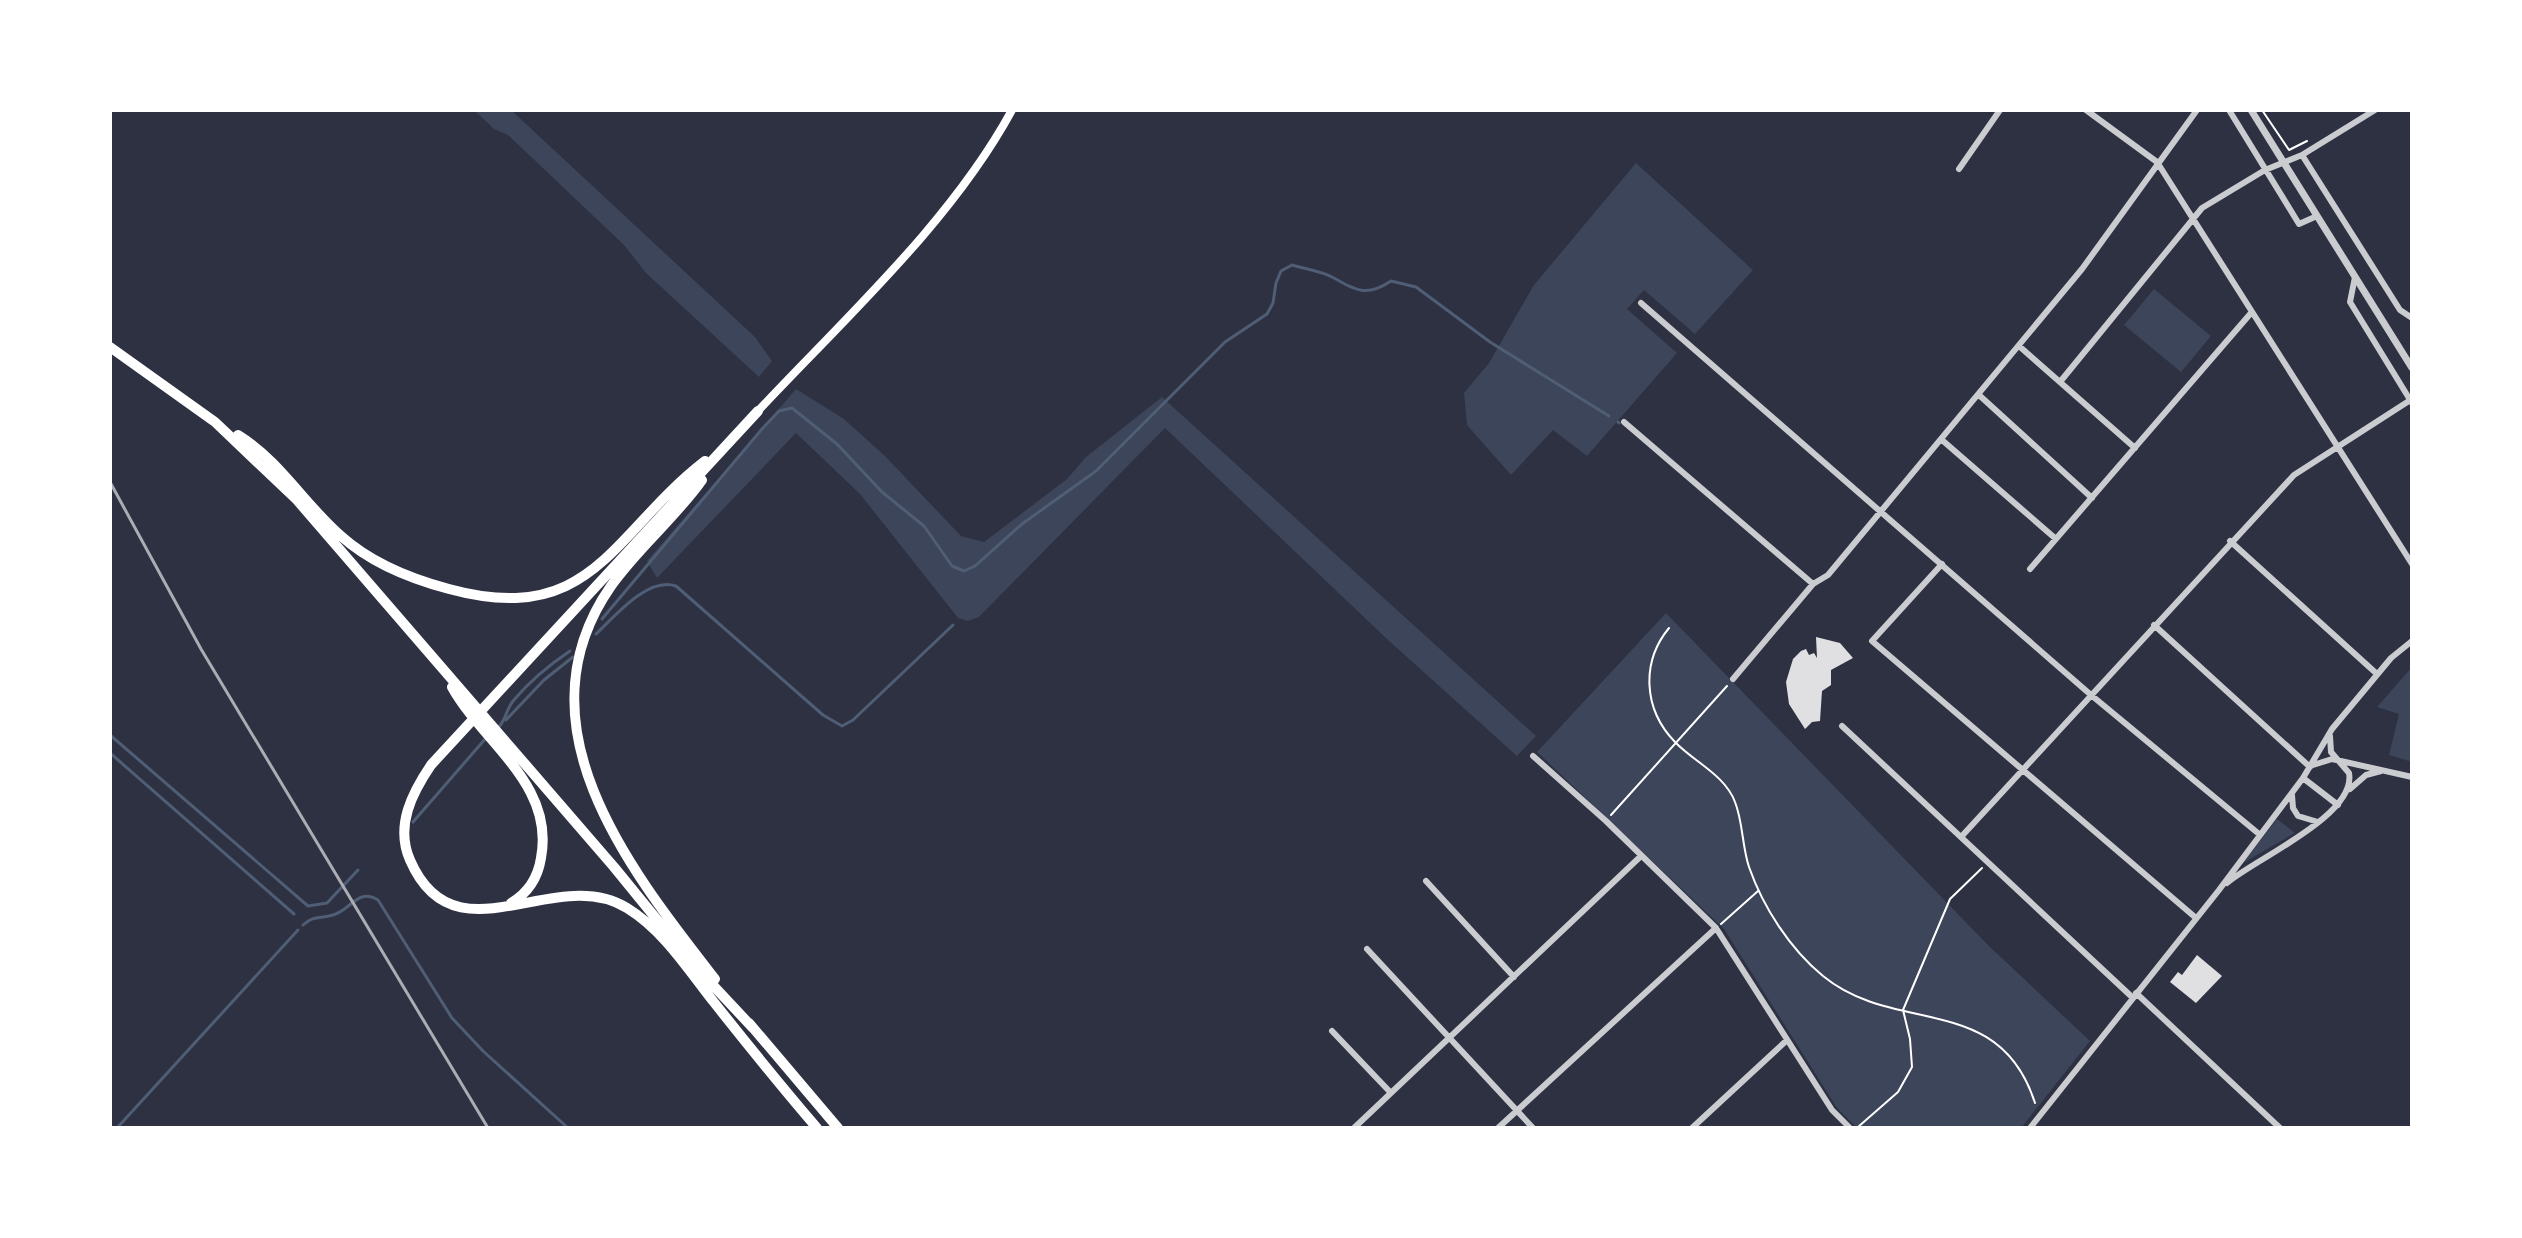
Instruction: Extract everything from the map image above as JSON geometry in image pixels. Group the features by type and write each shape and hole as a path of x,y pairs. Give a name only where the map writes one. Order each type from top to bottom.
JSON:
{"highway":[{"path":"110,347 238,442 297,500 442,668 464,700 504,747 753,1028"},
{"path":"758,411 448,746 417,785 405,822 407,854 423,883 448,902 480,912 574,894 613,900 659,935 817,1128"},
{"path":"206,416 254,445 327,523 364,553 412,577 495,600 533,597 556,591 594,570 688,474 729,442"},
{"path":"729,442 687,501 611,586 584,639 574,705 582,757 608,824 651,897 753,1028 838,1128"},
{"path":"495,911 519,898 528,888 540,865 543,842 533,796 504,747"},
{"path":"694,965 742,1038"}],"main road":[{"path":"758,411 942,212 982,159 1012,110"}],"street":[{"path":"1959,169 2000,110"},
{"path":"2086,110 2157,162 2412,564"},
{"path":"1733,679 1813,584 1828,575 1883,512 2082,269 2197,110"},
{"path":"2229,110 2299,224 2317,216"},
{"path":"2251,110 2412,368"},
{"path":"2060,382 2202,208 2265,170 2302,155 2375,110"},
{"path":"2302,155 2400,310 2412,318"},
{"path":"1961,837 2230,541 2294,475 2412,401 2350,302 2355,277"},
{"path":"1641,303 2091,695 2259,834"},
{"path":"2030,569 2251,313"},
{"path":"2019,346 2135,448"},
{"path":"1979,395 2092,498"},
{"path":"1624,422 1813,584"},
{"path":"1942,440 2056,539"},
{"path":"2230,541 2377,674"},
{"path":"1942,564 1872,641 2196,918"},
{"path":"2154,625 2310,767"},
{"path":"2030,1128 2219,890 2303,778 2332,729 2377,674 2412,641"},
{"path":"1842,726 2280,1128"},
{"path":"2332,729 2329,745 2350,776 2347,792"},
{"path":"1533,756 1606,821 1716,928 1832,1110 1850,1128"},
{"path":"2310,767 2327,759 2412,777"},
{"path":"2219,890 2321,821 2366,775 2384,771"},
{"path":"2303,778 2338,805"},
{"path":"2293,791 2292,804 2298,816 2307,821 2321,821"},
{"path":"1354,1128 1641,856"},
{"path":"1426,881 1514,977"},
{"path":"1498,1128 1716,928"},
{"path":"1367,949 1533,1128"},
{"path":"1332,1031 1391,1093"},
{"path":"1692,1128 1786,1041"}],"path":[{"path":"2262,110 2289,150 2308,141"},
{"path":"1669,628 1654,646 1648,676 1661,724 1675,742 1719,778 1734,800 1749,865 1759,890 1797,952 1826,979 1863,997 1969,1025 1999,1044 2022,1069 2035,1103"},
{"path":"1606,821 1733,679"},
{"path":"1857,1128 1898,1092 1912,1067 1903,1010 1950,899 1988,862"},
{"path":"1716,928 1759,890"}],"shaded area":[{"path":"474,110 511,110 755,337 772,361 759,377 646,273 624,245 508,135 494,129"},
{"path":"1636,163 1753,270 1695,334 1644,290 1627,309 1677,353 1587,456 1553,430 1511,475 1467,425 1464,393 1489,363 1534,285"},
{"path":"2154,289 2211,336 2181,372 2124,325"},
{"path":"796,389 844,419 885,456 961,536 984,542 1067,479 1086,457 1162,397 1536,736 1517,756 1388,640 1165,428 979,617 968,621 958,618 860,494 796,433 657,578 647,561"},
{"path":"1666,613 1989,946 2090,1041 2021,1128 1857,1128 1837,1108 1724,929 1537,752"},
{"path":"2412,667 2412,762 2389,755 2399,714 2377,707"},
{"path":"2277,819 2295,833 2243,863"}],"building":[{"path":"1816,637 1840,643 1853,658 1831,670 1831,685 1822,691 1820,721 1812,722 1805,729 1789,704 1786,682 1793,659 1801,651 1806,649 1809,655 1814,653 1817,658"},
{"path":"2197,955 2222,976 2196,1003 2170,982 2178,972 2182,975"}],"waterway":[{"path":"602,619 762,429 779,411 792,408 837,444 882,492 924,526 952,566 964,571 975,566 1022,524 1096,471 1225,342 1267,314 1281,271 1292,265 1362,290 1375,289 1391,281 1416,287 1490,342 1609,416"},
{"path":"596,634 643,592 665,584 676,586 823,715 842,726 853,720 953,625"},
{"path":"498,728 519,694 570,651"},
{"path":"506,720 544,680 573,657"},
{"path":"110,735 308,906 327,903 358,870"},
{"path":"413,822 486,738"},
{"path":"110,753 294,914"},
{"path":"303,925 314,918 339,913 359,898 365,896 378,900 452,1018 483,1051 568,1128"},
{"path":"117,1128 298,930"}],"railway":[{"path":"110,482 201,649 488,1128"}]}
